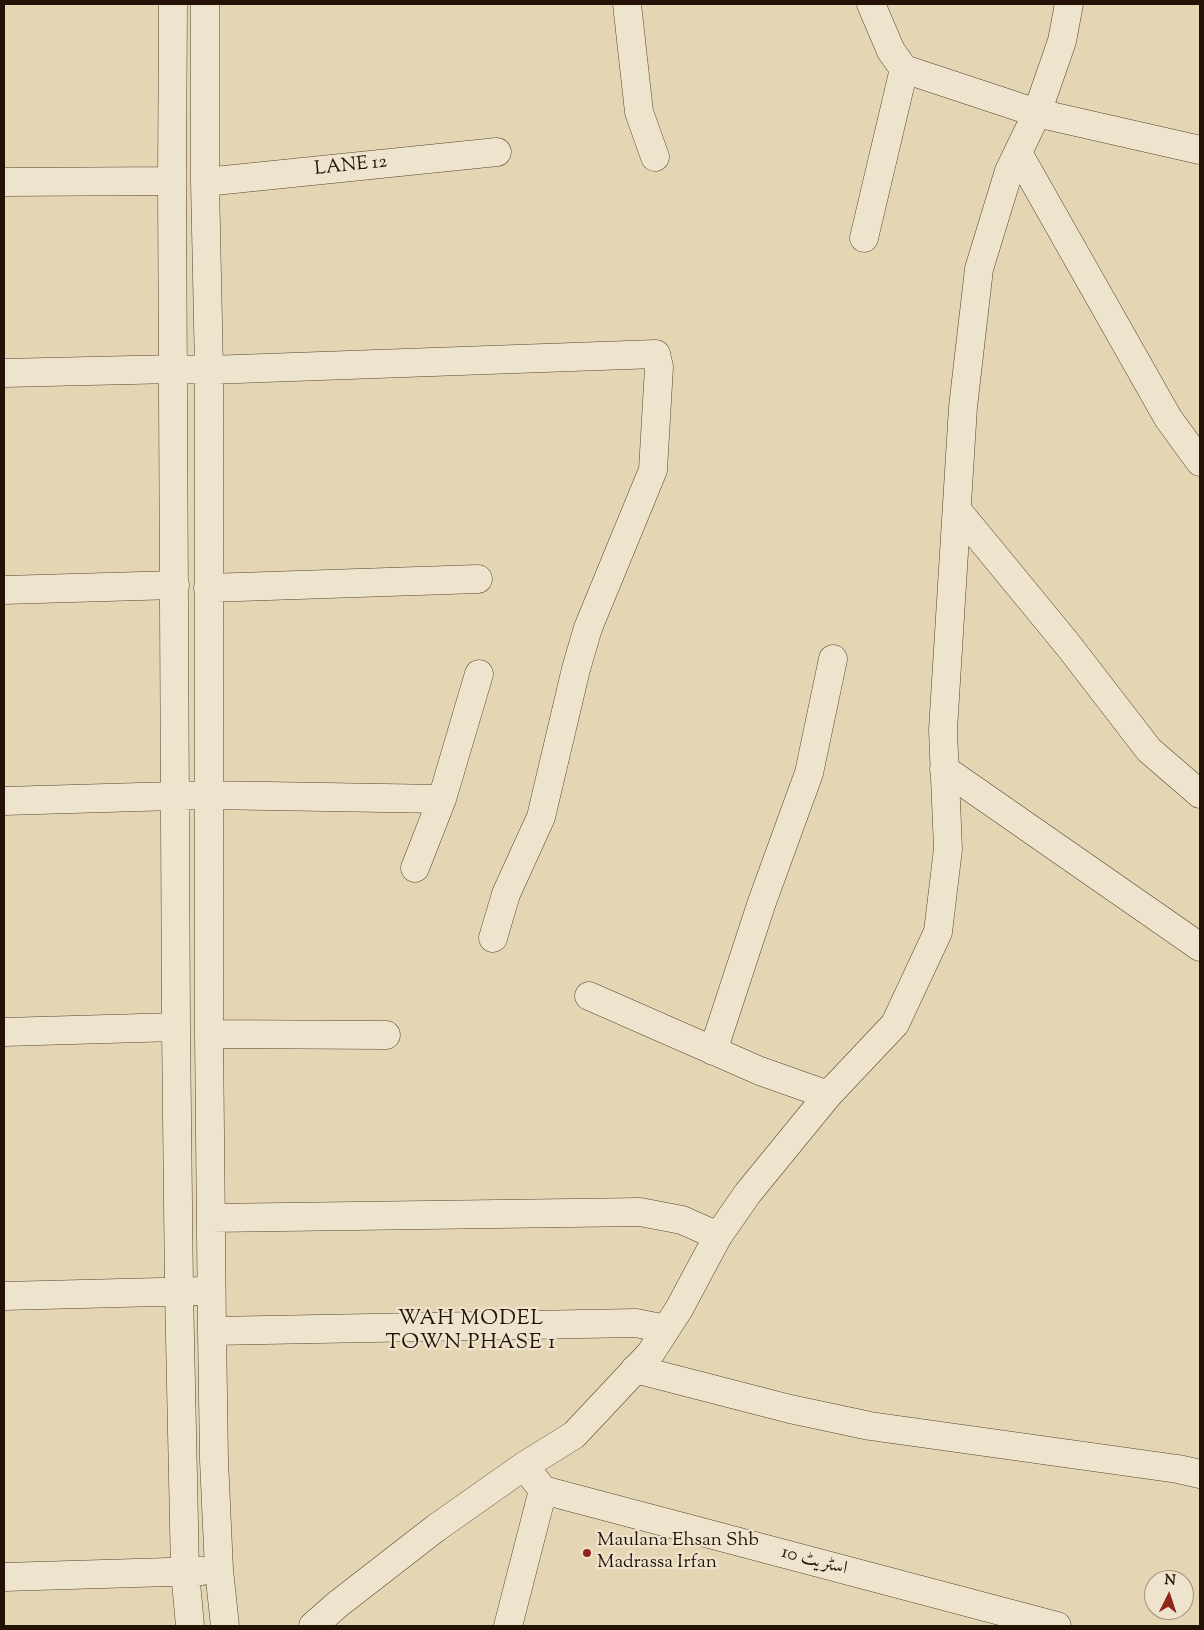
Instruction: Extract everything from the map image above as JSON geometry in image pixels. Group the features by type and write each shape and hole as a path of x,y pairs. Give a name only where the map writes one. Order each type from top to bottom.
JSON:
{"street":[{"path":"173,4 172,181 176,1027 185,1571 190,1626"},
{"path":"205,4 205,182 209,370 208,795 212,1331 214,1460 219,1570 225,1626"},
{"path":"627,4 639,112 655,157"},
{"path":"870,4 891,51 904,69 1037,113 1200,150"},
{"path":"313,1626 338,1604 436,1528 524,1466 574,1435 650,1354 679,1309 718,1236 748,1193 828,1095 895,1024 938,932 948,849 943,730 963,407 979,269 1009,171 1037,113 1062,41 1068,4"},
{"path":"864,238 904,69"},
{"name":"LANE 12","path":"205,182 497,152"},
{"path":"1018,153 1168,418 1200,462"},
{"path":"4,182 172,181"},
{"path":"4,373 174,369 209,370 656,354 659,367 653,470 588,628 576,669 541,816 506,894 493,938"},
{"path":"957,510 1068,645 1149,750 1200,794"},
{"path":"208,588 478,579"},
{"path":"4,590 175,585"},
{"path":"713,1051 762,902 809,773 833,659"},
{"path":"415,868 442,799 479,674"},
{"path":"944,769 1200,947"},
{"path":"4,801 208,795 442,799"},
{"path":"589,996 713,1051 828,1095"},
{"path":"4,1032 176,1027"},
{"path":"209,1034 386,1034"},
{"path":"211,1218 640,1212 682,1220 718,1236"},
{"path":"4,1296 212,1291"},
{"path":"212,1331 636,1323 666,1329"},
{"path":"635,1369 790,1410 870,1426 1178,1469 1200,1474"},
{"path":"508,1626 543,1490 524,1466"},
{"name":"اسٹریٹ 10","path":"543,1490 1056,1626"},
{"path":"4,1578 219,1570"}],"place":[{"name":"Maulana Ehsan Shb Madrassa Irfan","path":"587,1553"}],"district":[{"name":"WAH MODEL TOWN PHASE 1","path":"471,1332"}]}
